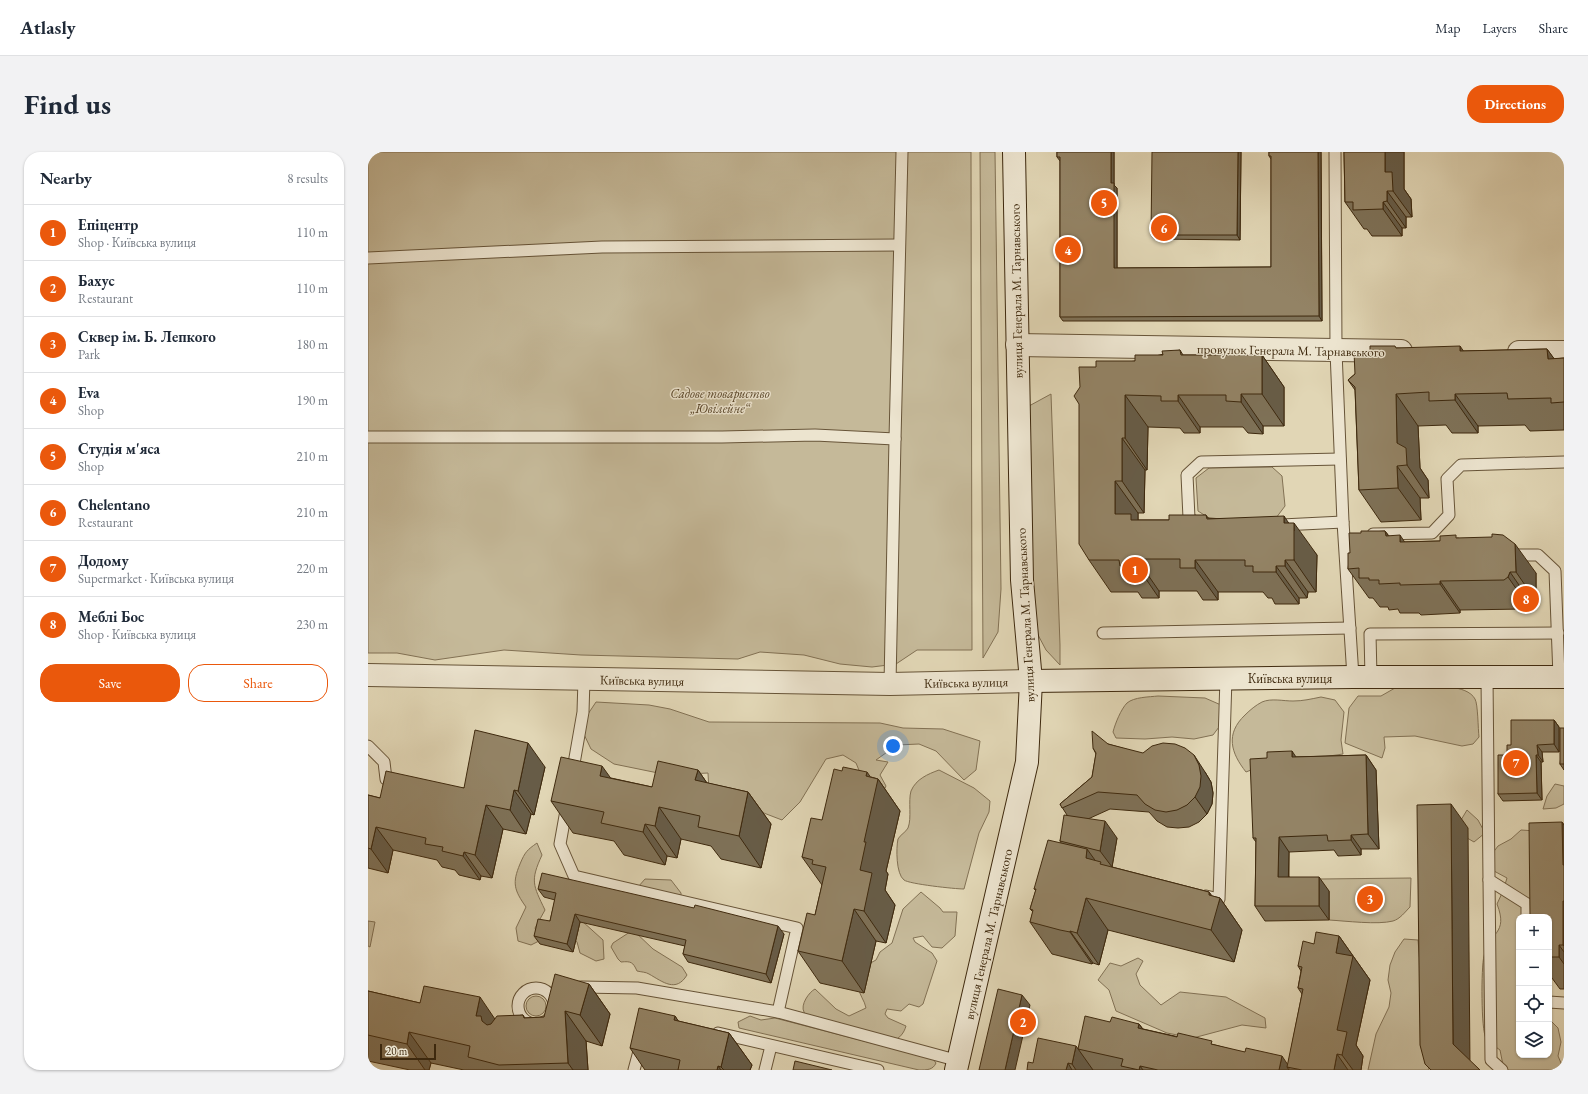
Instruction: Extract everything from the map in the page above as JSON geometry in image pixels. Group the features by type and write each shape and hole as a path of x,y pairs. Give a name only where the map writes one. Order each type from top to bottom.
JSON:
{"main road":[{"name":"вулиця Генерала М. Тарнавського","path":"957,1065 1028,762 1031,681 1022,580 1014,152"},
{"name":"провулок Генерала М. Тарнавського","path":"1017,345 1336,351 1423,351"},
{"path":"1501,352 1564,352"},
{"name":"Київська вулиця","path":"368,675 890,684 1226,678 1562,677"}],"lane":[{"path":"890,684 902,152"},
{"path":"1335,152 1336,351 1343,522 1351,535 1350,628 1362,677"},
{"path":"368,258 602,247 899,245"},
{"path":"368,437 722,437 815,435 895,439"},
{"path":"1212,528 1205,528 1189,518 1187,475 1201,462 1340,459"},
{"path":"1351,535 1432,532 1449,515 1447,479 1461,464 1564,462"},
{"path":"1274,525 1343,522"},
{"path":"1498,555 1538,555 1555,571 1562,677"},
{"path":"1103,634 1350,628"},
{"path":"1362,677 1370,634 1558,633"},
{"path":"1486,677 1491,1060 1502,1070"},
{"path":"1196,894 1219,899 1226,678"},
{"path":"571,782 583,712 584,679"},
{"path":"368,746 384,762 386,779 408,785"},
{"path":"568,798 560,844 574,876 797,928 778,1012"},
{"path":"1489,880 1527,904 1527,914"},
{"path":"559,995 543,989 532,988 522,995 518,1006 524,1025 538,1024 548,1019 554,1009 554,1003 559,995 581,987 637,988 778,1012 957,1065"},
{"path":"1552,1002 1564,1003"},
{"path":"634,1070 644,1032"},
{"path":"710,1032 878,1070"},
{"path":"765,1070 771,1046"}],"green space":[{"name":"Садове товариство „Ювілейне“","path":"368,152 971,152 972,650 917,650 896,664 872,667 840,664 804,655 760,652 738,659 581,655 504,650 435,660 397,653 368,653"},
{"path":"980,152 995,152 1001,589 998,632 983,658"},
{"path":"1051,394 1060,665 1046,650 1037,633 1031,605 1029,406"},
{"path":"1272,467 1282,476 1285,506 1276,518 1212,520 1198,511 1196,478 1209,468"},
{"path":"1418,686 1457,688 1471,694 1476,702 1479,737 1473,744 1462,746 1415,736 1384,737 1385,748 1382,758 1345,743 1349,708 1358,696 1381,696 1395,688"},
{"path":"1158,696 1205,698 1221,705 1219,727 1213,735 1194,739 1172,737 1145,739 1116,738 1113,732 1120,713 1127,703 1138,698"},
{"path":"1321,697 1335,700 1344,712 1341,740 1343,754 1261,766 1246,772 1237,758 1232,744 1235,729 1245,715 1255,706 1266,701 1297,701"},
{"path":"596,702 649,705 670,709 709,722 880,723 903,728 943,729 980,741 976,770 964,780 936,751 919,744 897,745 876,760 888,762 880,775 886,786 880,799 863,780 856,763 843,755 826,759 800,802 782,820 709,792 708,773 668,775 614,764 591,749 580,726"},
{"path":"939,770 974,788 990,801 989,812 979,833 964,889 908,882 901,877 899,872 897,854 898,839 908,828 911,791 919,780"},
{"path":"1555,784 1564,786 1564,804 1556,808 1543,809 1547,796"},
{"path":"1467,810 1478,820 1485,833 1474,842 1462,835 1461,820"},
{"path":"1521,830 1536,831 1549,914 1516,914 1516,1058 1552,1058 1552,1022 1558,1028 1561,1042 1558,1056 1564,1070 1504,1070 1500,1050 1487,1040 1484,1033 1482,998 1483,962 1486,948 1497,932 1501,922 1497,904 1507,878 1494,871 1489,858 1498,846 1511,839"},
{"path":"537,843 542,855 536,871 534,883 545,910 535,928 539,941 531,945 518,941 516,928 526,907 519,896 515,881 517,871 523,857"},
{"path":"1411,878 1410,907 1398,919 1387,922 1371,923 1329,920 1329,892 1320,879"},
{"path":"645,879 671,880 681,893 681,903 638,887"},
{"path":"921,892 943,912 957,912 955,936 942,948 932,947 923,936 913,938 915,942 932,953 937,961 923,1004 919,1007 909,1004 901,1011 887,1009 885,1014 888,1018 906,1026 901,1035 893,1041 811,1019 806,1015 803,1009 804,1002 815,989 836,1009 849,1016 866,1008 858,986 863,967 876,960 880,952 892,943 903,909"},
{"path":"368,921 375,922 370,947 368,946"},
{"path":"582,921 603,940 604,959 596,961 580,953 577,942 568,932"},
{"path":"633,930 653,949 682,967 687,975 683,980 674,985 664,983 648,973 637,971 631,963 621,962 618,959 611,947 613,943"},
{"path":"1404,939 1418,940 1429,1070 1368,1070 1376,1034 1389,1007 1391,993 1388,980 1390,965 1395,952"},
{"path":"1138,958 1143,961 1136,974 1140,985 1161,1005 1180,992 1226,997 1265,1018 1266,1028 1242,1025 1193,1038 1167,1033 1116,1011 1109,990 1098,980 1110,963 1121,966"},
{"path":"536,996 543,999 546,1006 543,1013 536,1016 529,1013 526,1006 529,999"},
{"path":"750,1016 761,1020 775,1018 933,1059 936,1063 927,1070 919,1070 739,1028 738,1022"}],"building":[{"path":"1057,152 1111,152 1111,183 1114,183 1114,268 1271,267 1271,156 1269,156 1269,152 1318,152 1319,316 1060,317 1060,157 1057,157"},
{"path":"1152,152 1238,152 1237,235 1151,235"},
{"path":"1344,152 1385,152 1385,172 1392,172 1393,191 1387,191 1387,201 1383,202 1383,209 1353,210 1353,202 1345,202"},
{"path":"1370,346 1395,346 1396,348 1460,346 1460,351 1547,349 1548,359 1564,358 1564,402 1551,403 1551,398 1508,399 1507,393 1455,394 1455,400 1429,401 1429,392 1396,394 1397,443 1406,448 1407,465 1397,466 1398,488 1359,490 1355,387 1348,380 1355,374 1354,352 1370,351"},
{"path":"1180,350 1181,355 1262,355 1262,394 1241,394 1241,402 1226,401 1226,395 1178,395 1178,401 1161,401 1161,396 1125,395 1125,438 1122,438 1122,481 1115,481 1115,514 1131,514 1131,520 1169,520 1169,515 1206,515 1207,519 1284,516 1284,523 1294,523 1294,560 1285,560 1285,566 1276,566 1276,572 1253,572 1253,566 1245,566 1245,560 1195,560 1195,568 1180,568 1180,559 1137,559 1137,566 1120,566 1119,560 1089,560 1079,544 1079,404 1074,396 1080,387 1079,367 1096,367 1096,361 1135,361 1135,355 1163,355 1162,351"},
{"path":"1361,531 1385,531 1386,536 1400,535 1400,542 1440,541 1440,536 1456,535 1456,538 1492,537 1492,534 1503,535 1515,544 1516,572 1510,572 1508,577 1504,580 1440,581 1440,584 1379,584 1379,580 1359,578 1359,568 1348,569 1348,553 1350,553 1349,533 1361,533"},
{"path":"1511,720 1554,720 1554,744 1537,745 1537,793 1498,794 1498,755 1507,755 1507,745 1511,745"},
{"path":"1560,728 1564,728 1564,764 1560,764"},
{"path":"475,730 528,743 518,791 514,790 510,810 486,805 475,855 464,852 463,856 442,851 443,847 425,844 426,838 376,827 371,849 368,848 368,795 380,798 386,771 464,788"},
{"path":"1092,731 1108,744 1143,753 1152,746 1163,743 1175,744 1185,748 1194,755 1199,765 1201,776 1200,787 1195,797 1187,805 1177,810 1166,812 1155,810 1145,804 1137,795 1098,792 1062,808 1060,804 1092,777 1096,753 1093,748"},
{"path":"1292,751 1292,757 1366,755 1368,834 1351,835 1351,840 1328,841 1327,835 1279,837 1278,877 1319,877 1319,906 1255,906 1256,838 1253,838 1250,759 1267,758 1267,752"},
{"path":"561,757 602,766 600,776 652,787 658,761 698,770 695,780 748,792 739,836 698,827 700,816 659,807 655,826 645,824 643,832 601,823 604,812 551,801"},
{"path":"843,767 867,772 866,776 878,779 864,842 866,842 860,870 872,873 864,911 854,909 842,961 798,951 807,913 815,915 826,867 812,864 813,860 802,857 811,818 822,820 834,769 842,771"},
{"path":"1451,804 1453,1044 1480,1070 1431,1070 1425,1064 1420,1045 1417,805"},
{"path":"1064,815 1105,821 1100,851 1060,841"},
{"path":"1562,822 1564,901 1563,945 1559,945 1559,957 1552,957 1552,914 1530,914 1529,823"},
{"path":"1048,840 1087,849 1086,858 1101,862 1100,864 1209,892 1209,895 1220,898 1211,930 1086,898 1077,933 1030,922 1033,910 1030,909 1036,889 1034,889"},
{"path":"542,873 694,908 695,905 778,926 766,974 683,954 686,940 575,914 567,944 534,936 538,919 550,921 556,893 538,889"},
{"path":"1316,932 1339,936 1336,953 1353,956 1337,1030 1347,1032 1342,1055 1337,1054 1334,1070 1302,1070 1287,1067 1303,989 1298,988 1302,967 1298,966 1303,941 1314,944"},
{"path":"555,974 589,984 580,1015 565,1011 568,1063 499,1065 468,1057 470,1046 409,1032 407,1044 368,1035 368,991 420,1003 424,986 480,997 476,1016 481,1016 482,1021 487,1025 491,1024 497,1016 523,1015 524,1018 544,1017"},
{"path":"998,989 1022,995 1005,1070 979,1070"},
{"path":"639,1008 675,1016 674,1020 729,1033 721,1067 718,1066 717,1070 678,1070 680,1060 630,1048"},
{"path":"1085,1016 1110,1022 1112,1017 1139,1024 1138,1028 1177,1037 1178,1033 1212,1041 1211,1044 1245,1052 1246,1048 1282,1056 1279,1070 1158,1070 1140,1066 1139,1070 1121,1066 1123,1059 1078,1049"},
{"path":"1038,1038 1076,1046 1072,1064 1068,1063 1066,1070 1027,1070 1028,1062 1033,1063"},
{"path":"795,1061 832,1070 793,1070"}],"place":[{"name":"Студія м'яса","path":"1104,203"},
{"name":"Chelentano","path":"1164,228"},
{"name":"Eva","path":"1068,250"},
{"name":"Епіцентр","path":"1135,570"},
{"name":"Меблі Бос","path":"1526,599"},
{"name":"Додому","path":"1516,763"},
{"name":"Сквер ім. Б. Лепкого","path":"1370,899"},
{"name":"Бахус","path":"1023,1022"}]}
